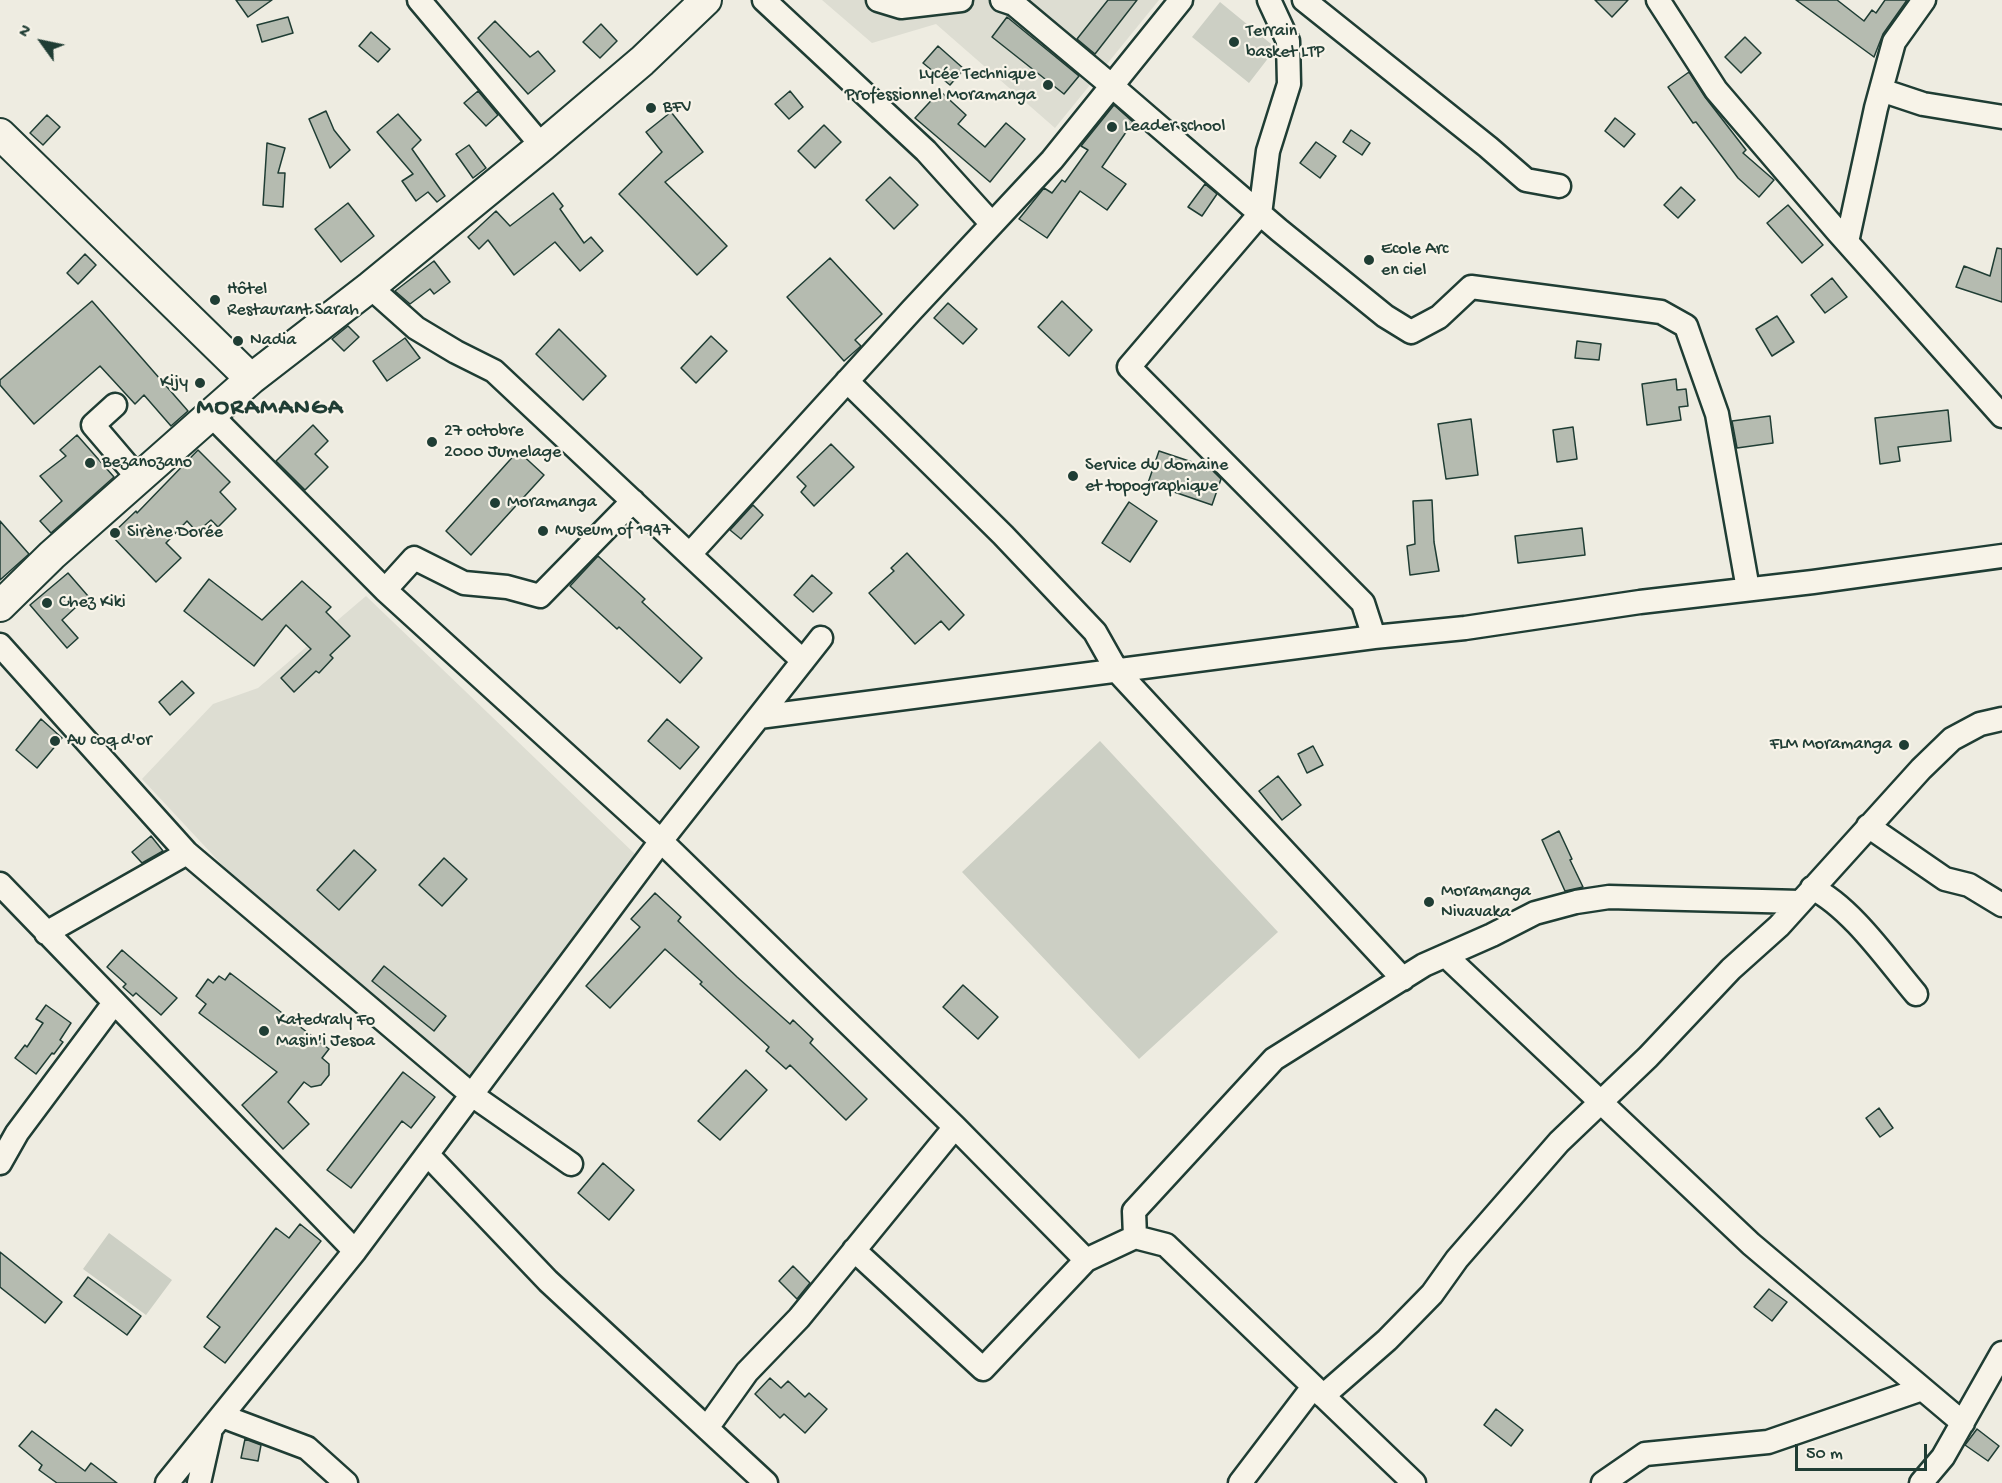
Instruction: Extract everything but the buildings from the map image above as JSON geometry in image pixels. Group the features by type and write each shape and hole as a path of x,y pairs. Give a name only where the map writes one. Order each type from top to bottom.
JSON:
{"main road":[{"path":"0,606 52,555 251,379 370,287 542,146 642,61 706,0"},
{"path":"0,134 251,379"}],"street":[{"path":"419,0 542,146"},
{"path":"764,0 926,151 992,224"},
{"path":"878,0 901,7 961,0"},
{"path":"1002,0 1014,4 1260,214 1385,316 1411,332 1439,317 1471,287 1660,312 1686,326 1717,414 1748,589"},
{"path":"690,554 1052,160 1181,0"},
{"path":"1269,0 1288,41 1289,84 1268,151 1260,214 1129,367 1363,603 1374,637"},
{"path":"1304,0 1526,180 1559,186"},
{"path":"1658,0 1716,90 2002,416"},
{"path":"1847,242 1894,42 1924,0"},
{"path":"1881,90 1923,104 2002,117"},
{"path":"370,287 416,328 494,371 803,661"},
{"path":"848,381 1003,535 1095,632 1118,670 1403,979"},
{"path":"115,405 93,425 139,479"},
{"path":"211,416 385,590 661,841 955,1127 1086,1260"},
{"path":"385,590 414,558 464,583 507,587 540,596 633,501"},
{"path":"759,717 1374,637 1465,628 1640,602 1813,582 2002,556"},
{"path":"167,1483 355,1251 661,841 821,638"},
{"path":"0,645 188,853 472,1095 571,1164"},
{"path":"1241,1482 1318,1391 1387,1340 1432,1294 1487,1223 1559,1142 1648,1057 1731,969 1779,926 1921,769 1953,739 1980,724 2002,719"},
{"path":"1868,826 1945,879 1969,885 2002,905"},
{"path":"46,933 188,853"},
{"path":"0,884 355,1251"},
{"path":"1135,1237 1134,1211 1274,1059 1424,965 1534,912 1609,897 1828,896 1854,922 1916,994"},
{"path":"1446,956 1751,1244 1963,1423"},
{"path":"0,1163 8,1128 114,1003"},
{"path":"707,1428 747,1372 799,1318 955,1127"},
{"path":"428,1155 548,1281 766,1483"},
{"path":"854,1250 983,1369 1086,1260 1135,1237 1166,1245 1414,1483"},
{"path":"1921,1483 1943,1457 2002,1353"},
{"path":"1603,1483 1645,1454 1768,1442 1922,1389"},
{"path":"199,1483 216,1423"},
{"path":"216,1423 307,1448 346,1483"}],"shaded area":[{"name":"Lycée Technique Professionnel Moramanga","path":"822,0 1159,0 1055,128 936,24 872,43"},
{"name":"Terrain basket LTP","path":"1220,2 1276,48 1249,83 1192,37"},
{"path":"366,596 636,855 469,1076 226,869 142,779 213,704 258,688"},
{"path":"1100,741 1278,932 1139,1059 962,872"},
{"path":"109,1233 172,1280 146,1315 83,1269"}],"place":[{"name":"Terrain basket LTP","path":"1234,42"},
{"name":"Lycée Technique Professionnel Moramanga","path":"1048,85"},
{"name":"BFV","path":"651,108"},
{"name":"Leader school","path":"1112,127"},
{"name":"Ecole Arc en ciel","path":"1369,260"},
{"name":"Hôtel Restaurant Sarah","path":"215,300"},
{"name":"Nadia","path":"238,341"},
{"name":"Kijy","path":"200,383"},
{"name":"27 octobre 2000 Jumelage","path":"432,442"},
{"name":"Bezanozano","path":"90,463"},
{"name":"Service du domaine et topographique","path":"1073,476"},
{"name":"Moramanga","path":"495,503"},
{"name":"Museum of 1947","path":"543,531"},
{"name":"Sirène Dorée","path":"115,533"},
{"name":"Chez Kiki","path":"47,603"},
{"name":"Au coq d'or","path":"55,741"},
{"name":"FLM Moramanga","path":"1904,745"},
{"name":"Moramanga Nivavaka","path":"1429,902"},
{"name":"Katedraly Fo Masin'i Jesoa","path":"264,1031"}],"district":[{"name":"MORAMANGA","path":"270,409"}]}
